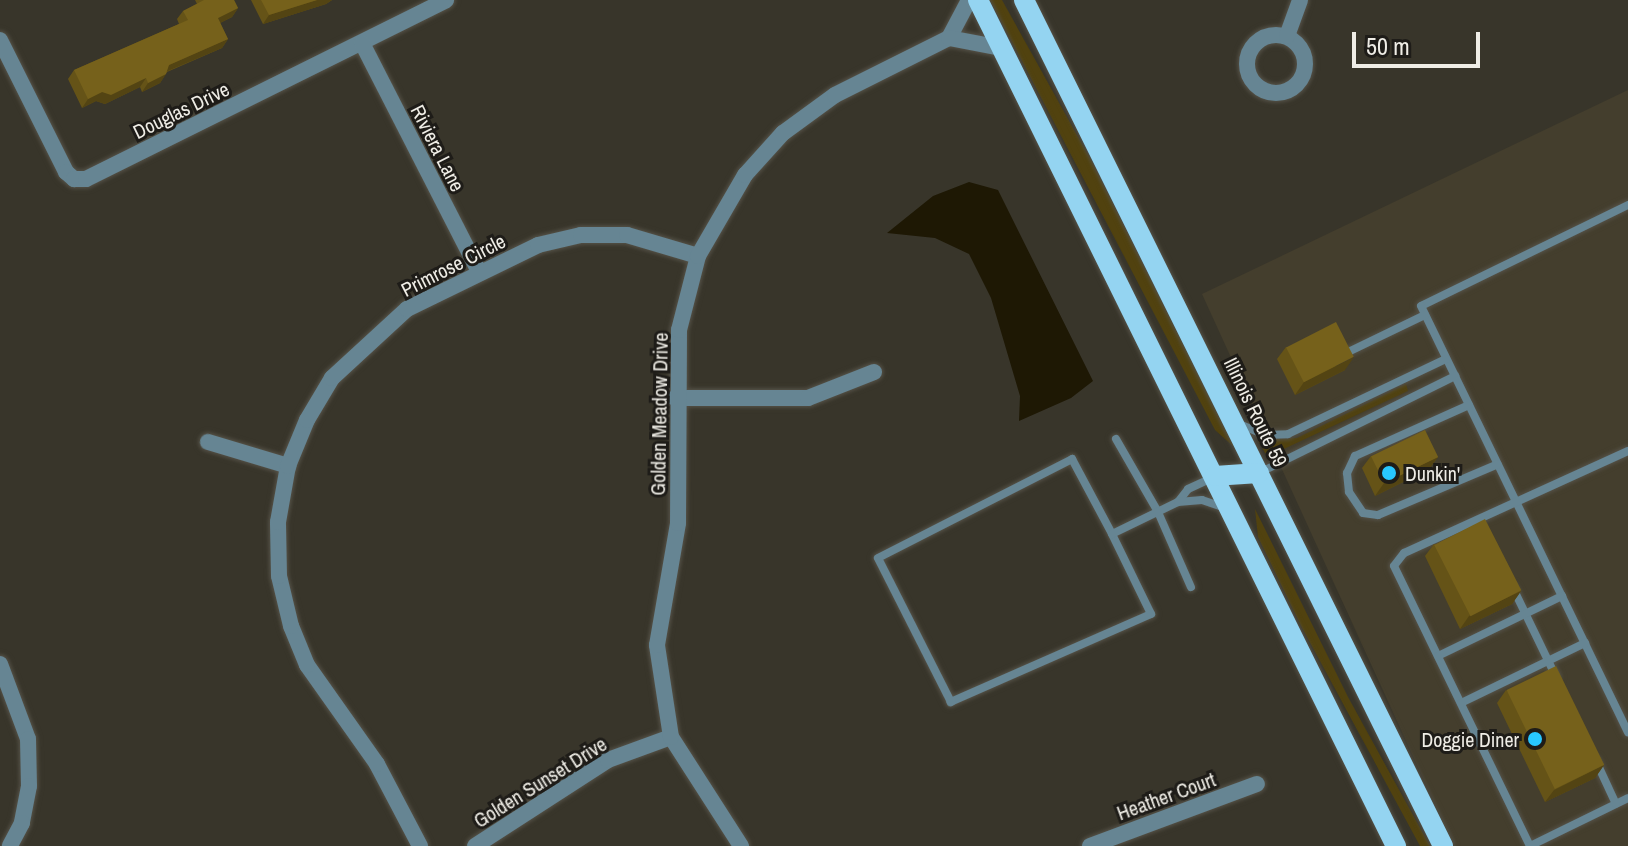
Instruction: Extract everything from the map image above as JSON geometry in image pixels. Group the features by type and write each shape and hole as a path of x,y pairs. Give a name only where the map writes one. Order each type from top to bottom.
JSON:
{"main road":[{"path":"978,0 1396,846"},
{"name":"Illinois Route 59","path":"1024,0 1443,846"},
{"path":"1215,476 1259,473"}],"street":[{"name":"Douglas Drive","path":"0,40 57,157 74,179 86,179 446,0"},
{"path":"969,0 949,38 1002,48"},
{"path":"1287,36 1300,0"},
{"name":"Golden Meadow Drive","path":"741,846 671,737 657,645 678,523 675,398 679,330 698,256 730,196 783,133 835,95 949,38"},
{"name":"Riviera Lane","path":"362,43 479,272"},
{"name":"Primrose Circle","path":"420,846 377,764 307,665 291,626 279,576 278,522 288,466 332,378 361,346 407,309 479,272 538,245 581,235 627,235 698,256"},
{"path":"675,398 808,398 874,372"},
{"path":"208,442 288,466"},
{"path":"0,664 28,739 29,786 10,846"},
{"name":"Golden Sunset Drive","path":"475,846 608,760 671,737"},
{"name":"Heather Court","path":"1090,846 1257,784"}],"lane":[{"path":"1628,205 1421,306 1628,732"},
{"path":"1344,354 1425,315"},
{"path":"1234,422 1265,435 1288,434 1446,359"},
{"path":"1259,473 1455,376"},
{"path":"1469,405 1355,456 1347,473 1349,492 1363,513 1378,515 1498,464"},
{"path":"1116,439 1158,512 1191,587"},
{"path":"1628,451 1518,505 1480,518 1404,553 1394,566 1530,846 1628,798"},
{"path":"1072,459 1112,534 1151,614 951,702 878,558 1072,459"},
{"path":"1178,502 1188,489 1215,476"},
{"path":"1112,534 1178,502 1202,500 1232,511"},
{"path":"1480,518 1486,531"},
{"path":"1506,572 1562,689"},
{"path":"1438,656 1562,596"},
{"path":"1461,703 1585,643"},
{"path":"1589,747 1616,804"}],"shaded area":[{"path":"990,0 1002,0 1092,162 1234,447 1215,430"},
{"path":"1628,90 1628,846 1454,846 1202,294"},
{"path":"969,182 998,190 1093,381 1071,398 1019,421 1020,396 991,298 969,254 935,238 887,233 933,196"},
{"path":"1406,384 1408,391 1273,454 1265,453 1258,440 1297,438"},
{"path":"1255,509 1348,697 1430,846 1420,846 1301,626 1258,537"}],"building":[{"path":"204,0 234,0 238,8 218,18 228,39 169,65 166,74 148,83 146,78 111,95 102,92 88,99 74,70 188,20 183,11"},
{"path":"261,0 317,0 269,15"},
{"path":"1336,322 1354,357 1304,382 1286,347"},
{"path":"1425,430 1438,457 1384,483 1371,456"},
{"path":"1485,519 1521,590 1471,616 1434,545"},
{"path":"1556,666 1604,765 1555,789 1507,690"}],"place":[{"name":"Dunkin'","path":"1389,473"},
{"name":"Doggie Diner","path":"1535,739"}]}
